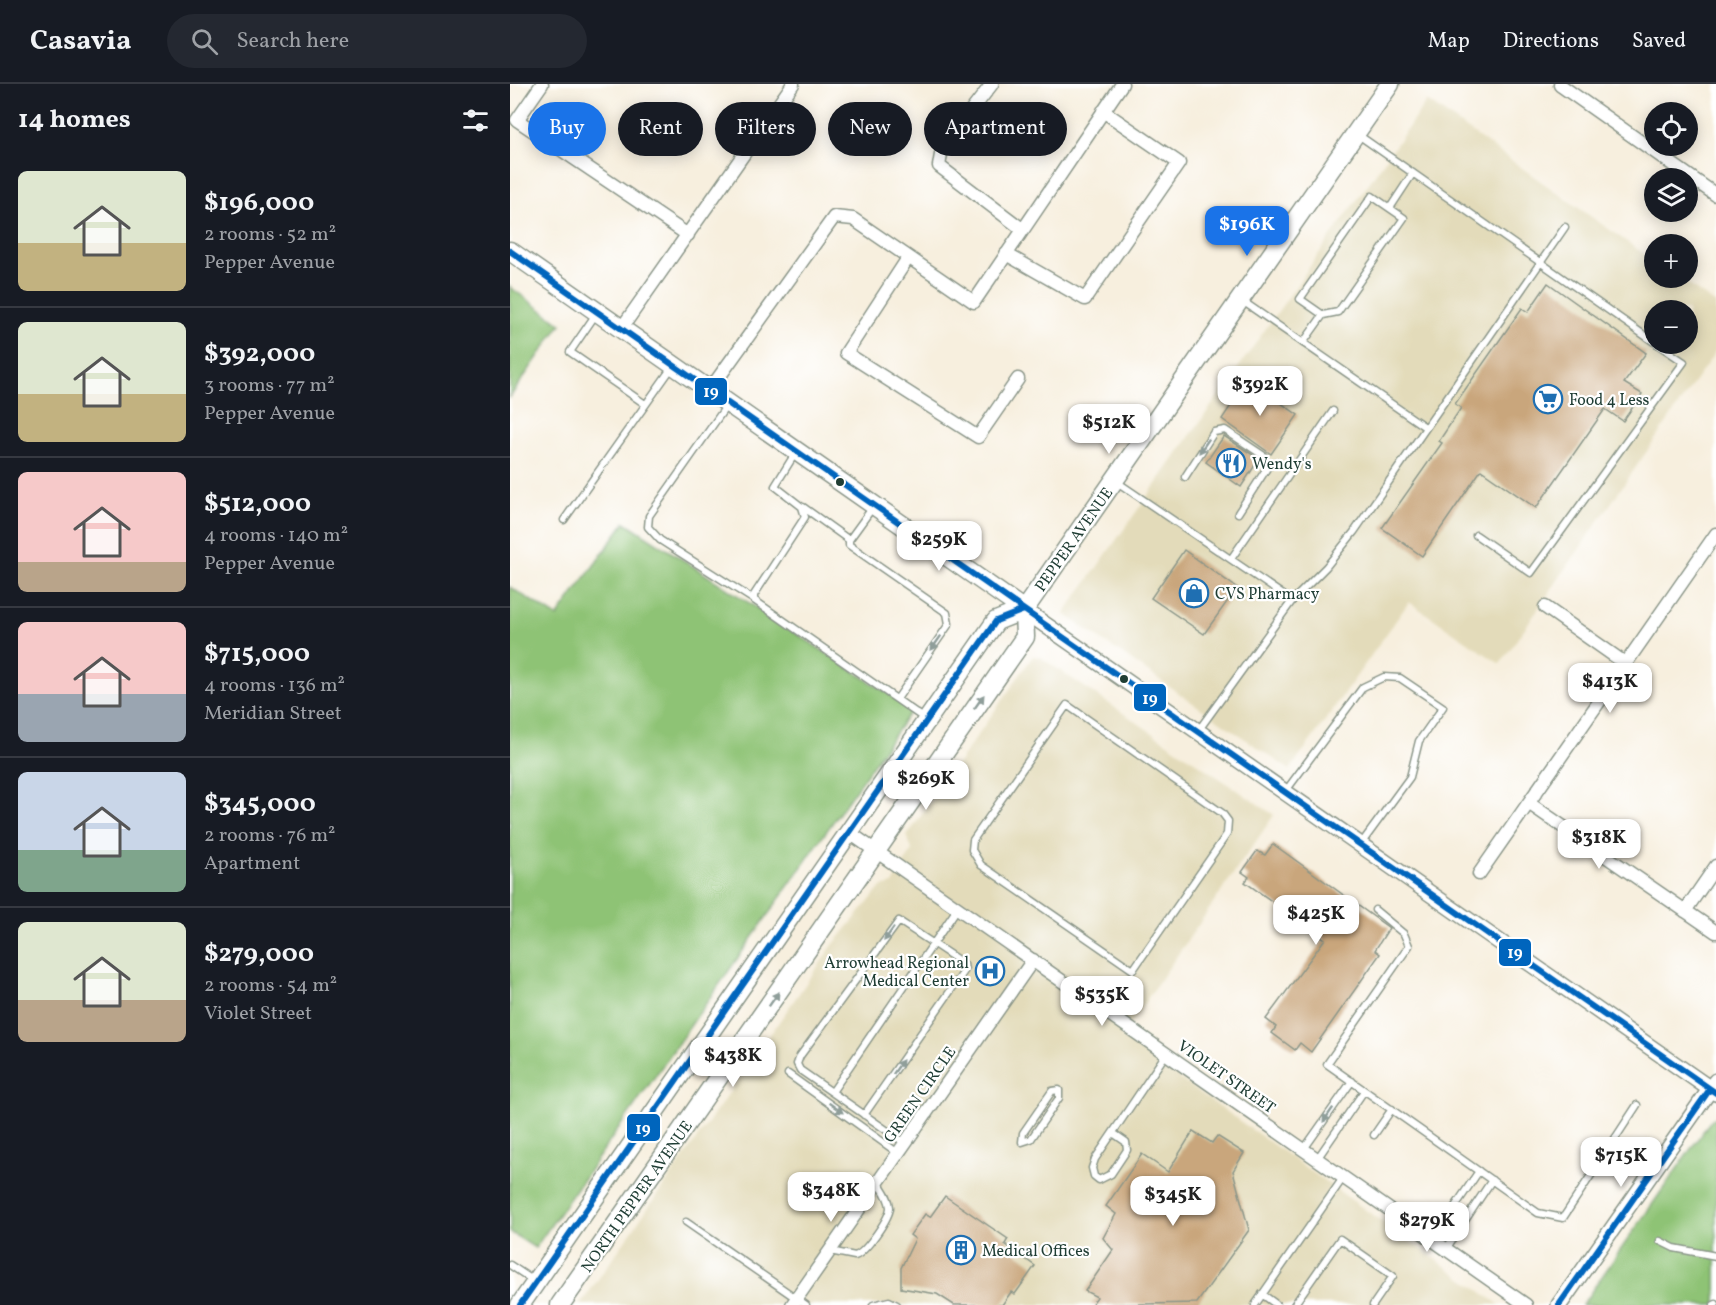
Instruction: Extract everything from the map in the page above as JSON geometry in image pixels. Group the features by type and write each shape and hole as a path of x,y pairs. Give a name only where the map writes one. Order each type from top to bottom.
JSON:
{"main road":[{"name":"PEPPER AVENUE","path":"1024,610 1390,84"},
{"path":"510,251 1024,610"},
{"path":"850,833 996,621 1024,610"},
{"path":"876,851 1025,637 1024,610"},
{"name":"NORTH PEPPER AVENUE","path":"520,1305 850,833"},
{"name":"NORTH PEPPER AVENUE","path":"560,1305 876,851"}],"street":[{"path":"542,84 517,120 688,235"},
{"path":"621,329 793,84"},
{"path":"992,84 942,149 939,166 1022,229"},
{"path":"709,391 834,217 853,219 974,302 1121,84"},
{"path":"1560,86 1716,195"},
{"path":"1006,254 1085,298 1179,164 1103,111"},
{"path":"908,258 846,353 978,437 1018,379"},
{"path":"1479,874 1530,804 1716,534"},
{"path":"1545,607 1626,664"},
{"path":"1024,610 1714,1088 1559,1305"},
{"path":"1530,804 1716,932"},
{"name":"VIOLET STREET","path":"850,833 1526,1305"},
{"path":"1685,911 1716,866"},
{"name":"GREEN CIRCLE","path":"798,1303 830,1251 1033,960"}],"lane":[{"path":"1356,133 1644,335"},
{"path":"1390,208 1413,173"},
{"path":"1304,343 1323,315 1338,312 1404,218 1372,196 1300,299 1323,315"},
{"path":"1197,731 1292,601 1326,567 1353,532 1565,226"},
{"path":"1240,299 1425,428"},
{"path":"597,312 570,352 645,404"},
{"path":"1476,535 1531,573 1684,362 1672,354"},
{"path":"564,520 673,365"},
{"path":"728,404 650,516 648,527 660,540 754,600 927,720"},
{"path":"1231,559 1333,411"},
{"path":"1185,477 1214,432 1225,429 1264,456 1268,468 1238,513"},
{"path":"796,451 775,486 849,540"},
{"path":"1114,480 1292,601"},
{"path":"874,506 849,540 849,545 947,613 950,618 897,699"},
{"path":"754,600 754,595 802,524 804,517 802,507"},
{"path":"1285,792 1364,687 1384,677 1400,678 1443,707 1419,741 1410,777 1361,845"},
{"path":"1067,705 1140,755 1222,813 1228,828 1227,834 1133,970 981,865 972,850 973,840 987,817 1067,705"},
{"path":"832,1092 958,908"},
{"path":"1375,910 1404,934 1409,946 1327,1064 1538,1213 1563,1218 1637,1105"},
{"path":"864,1115 965,969 964,964 899,921 800,1056 798,1064 800,1070 864,1115 902,1148"},
{"path":"1113,1133 1126,1142 1127,1150 1111,1174 1099,1180 1094,1176 1092,1168 1113,1133 1167,1054"},
{"path":"788,1074 902,1148"},
{"path":"1304,1150 1352,1081"},
{"path":"1059,1090 1059,1098 1031,1138 1022,1142 1027,1127 1052,1091 1059,1090"},
{"path":"1317,1159 1364,1090"},
{"path":"1374,1135 1392,1109"},
{"path":"1433,1239 1479,1171"},
{"path":"1255,1305 1344,1178"},
{"path":"1446,1249 1492,1180"},
{"path":"830,1251 855,1256 864,1250 890,1210 889,1198 878,1182"},
{"path":"686,1222 798,1303"},
{"path":"1294,1305 1340,1239 1393,1276 1373,1305"},
{"path":"1660,1241 1674,1248 1716,1256"},
{"path":"510,1265 536,1282"},
{"path":"1262,1294 1277,1305"},
{"path":"873,1305 889,1301 897,1305"}],"shaded area":[{"path":"1427,101 1644,254 1644,288 1693,288 1716,304 1716,351 1500,664 1409,602 1290,770 1064,614"},
{"name":"Arrowhead Regional Medical Center","path":"1033,656 1040,657 1274,815 1121,1037 1500,1305 580,1305 833,945 881,887 893,884 912,850 907,836"}],"green space":[{"path":"510,287 561,324 510,397"},
{"path":"625,522 912,709 535,1248 510,1232 510,587 557,617"},
{"path":"1716,1117 1716,1305 1582,1305 1711,1120"}],"building":[{"name":"Food 4 Less","path":"1548,283 1644,352 1645,354 1624,383 1642,394 1623,421 1605,409 1536,508 1481,470 1422,556 1382,528 1442,443 1439,441 1461,408 1455,404 1522,308 1528,312"},
{"path":"1248,380 1298,415 1271,454 1222,419"},
{"name":"Wendy's","path":"1224,436 1259,459 1241,487 1206,462"},
{"name":"CVS Pharmacy","path":"1184,550 1237,588 1204,634 1151,598"},
{"path":"1273,844 1389,928 1375,950 1380,954 1311,1052 1300,1043 1295,1050 1272,1033 1276,1027 1266,1019 1325,939 1245,882 1249,877 1242,872 1257,851 1265,855"},
{"path":"1193,1131 1212,1143 1217,1136 1244,1153 1233,1171 1249,1230 1197,1303 1091,1305 1097,1297 1085,1291 1113,1250 1103,1238 1116,1214 1106,1206 1142,1154 1168,1172"},
{"name":"Medical Offices","path":"945,1196 1008,1239 1005,1244 1035,1266 1015,1294 1011,1292 1002,1305 954,1305 937,1294 901,1288 901,1268 915,1239 910,1235 925,1214 930,1217"}],"transit line":[{"name":"19","path":"510,251 1716,1093"},
{"name":"19","path":"520,1305 996,621 1024,610"},
{"name":"19","path":"1559,1305 1710,1089"}],"place":[{"name":"Food 4 Less","path":"1548,399"},
{"name":"Wendy's","path":"1231,463"},
{"name":"CVS Pharmacy","path":"1194,593"},
{"name":"Arrowhead Regional Medical Center","path":"990,971"},
{"name":"Medical Offices","path":"961,1250"}]}
